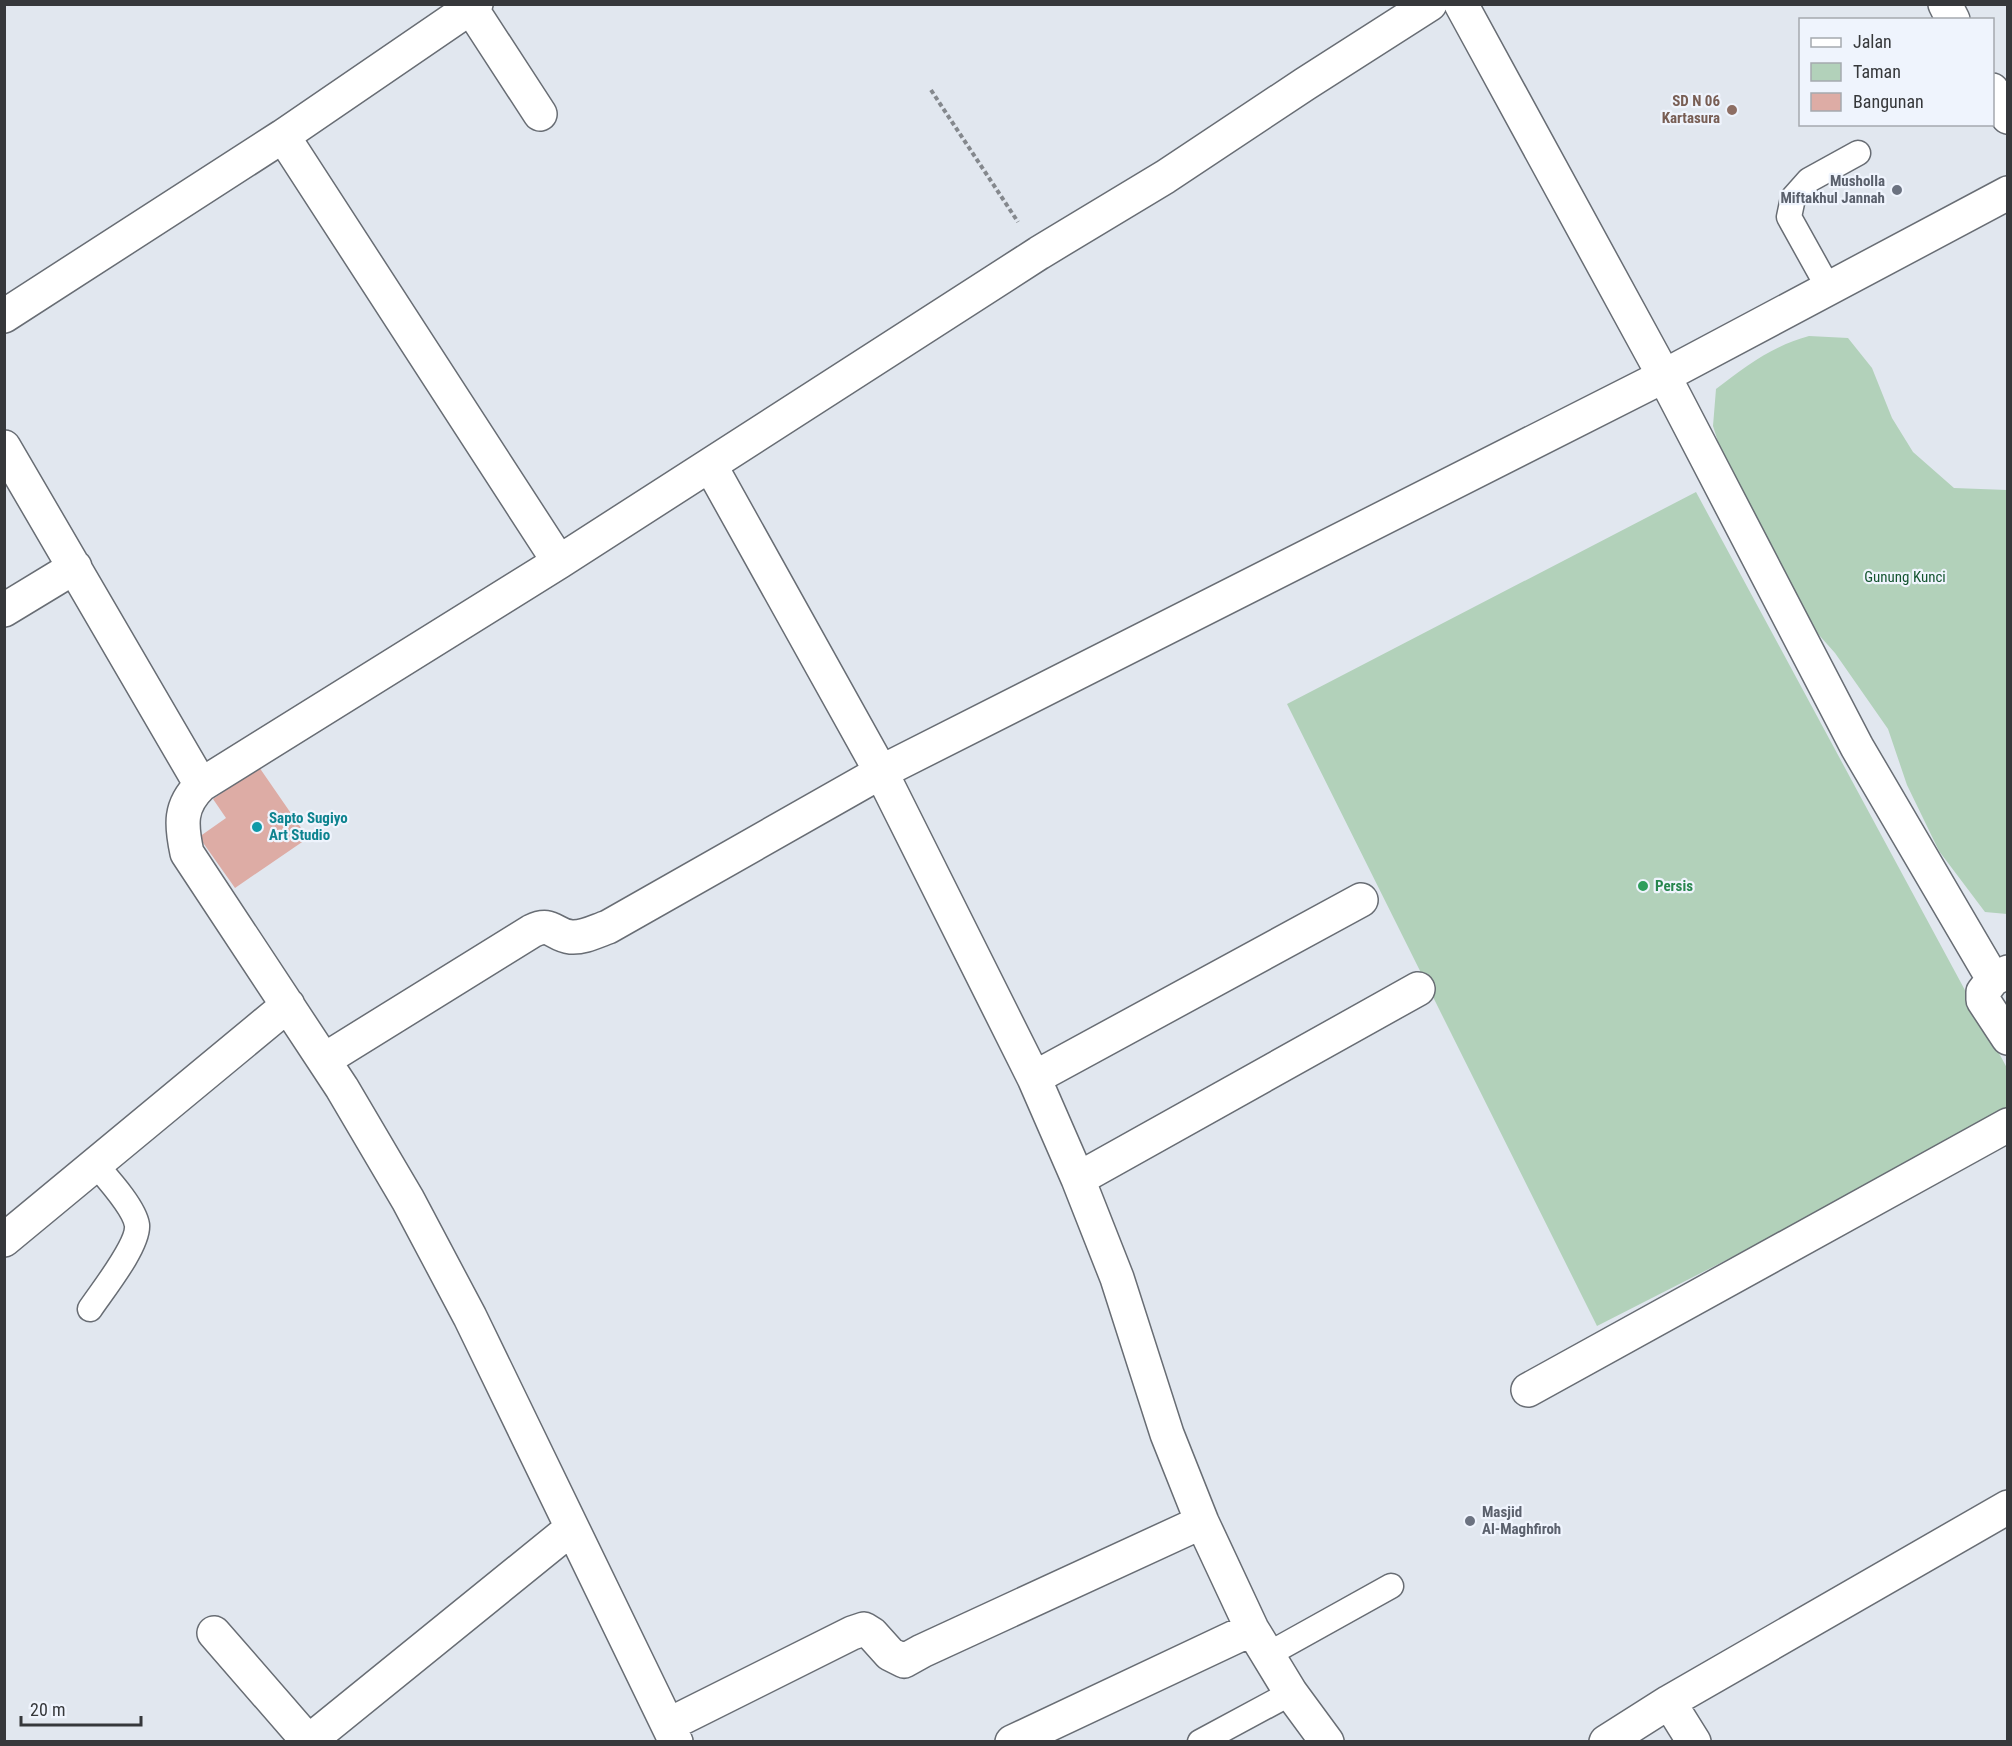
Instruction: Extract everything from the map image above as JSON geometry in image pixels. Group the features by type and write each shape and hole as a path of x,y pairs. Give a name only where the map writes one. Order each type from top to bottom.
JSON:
{"street":[{"path":"1202,1522 904,1661 890,1654 872,1634 864,1629 852,1633 672,1733 470,1317 408,1200 324,1060 188,853 183,835 183,814 191,795 201,785 559,561 1039,253 1165,177 1430,4"},
{"path":"1461,4 1664,376 1857,747 2000,975 1983,992 1983,1000 2007,1038"},
{"path":"4,316 283,136 473,6 540,114"},
{"path":"1994,94 2007,117"},
{"path":"283,136 559,561"},
{"path":"324,1060 541,926 550,927 562,935 574,937 588,935 608,927 881,772 1664,376 2007,193"},
{"path":"4,447 201,785"},
{"path":"710,465 881,772 1034,1078 1078,1179 1117,1278 1167,1434 1202,1522 1259,1642 1291,1693 1327,1742"},
{"path":"4,610 75,567"},
{"path":"1034,1078 1361,900"},
{"path":"1078,1179 1419,989"},
{"path":"4,1240 288,1005"},
{"path":"1528,1390 2007,1125"},
{"path":"1606,1742 1669,1702 2007,1507"},
{"path":"214,1633 308,1741 572,1528"},
{"path":"1012,1742 1259,1642"},
{"path":"1669,1702 1694,1742"}],"lane":[{"path":"1829,289 1790,218 1793,198 1809,180 1858,153"},
{"path":"90,1309 132,1247 137,1225 126,1202 95,1164"},
{"path":"1259,1642 1391,1586"},
{"path":"1200,1742 1291,1693"}],"path":[{"path":"931,90 1039,253"}],"green space":[{"name":"Gunung Kunci","path":"1809,336 1848,338 1872,368 1892,418 1913,452 1954,488 2007,490 2007,914 1985,912 1939,851 1907,785 1888,729 1835,653 1786,598 1730,480 1713,426 1716,389 1771,351"},
{"name":"Persis","path":"1696,492 2007,1068 2007,1117 1597,1326 1287,704"}],"building":[{"name":"Sapto Sugiyo Art Studio","path":"259,767 308,838 235,888 199,837 226,818 213,799"}],"place":[{"name":"SD N 06 Kartasura","path":"1732,110"},
{"name":"Musholla Miftakhul Jannah","path":"1897,190"},
{"name":"Sapto Sugiyo Art Studio","path":"257,827"},
{"name":"Persis","path":"1643,886"},
{"name":"Masjid Al-Maghfiroh","path":"1470,1521"}]}
